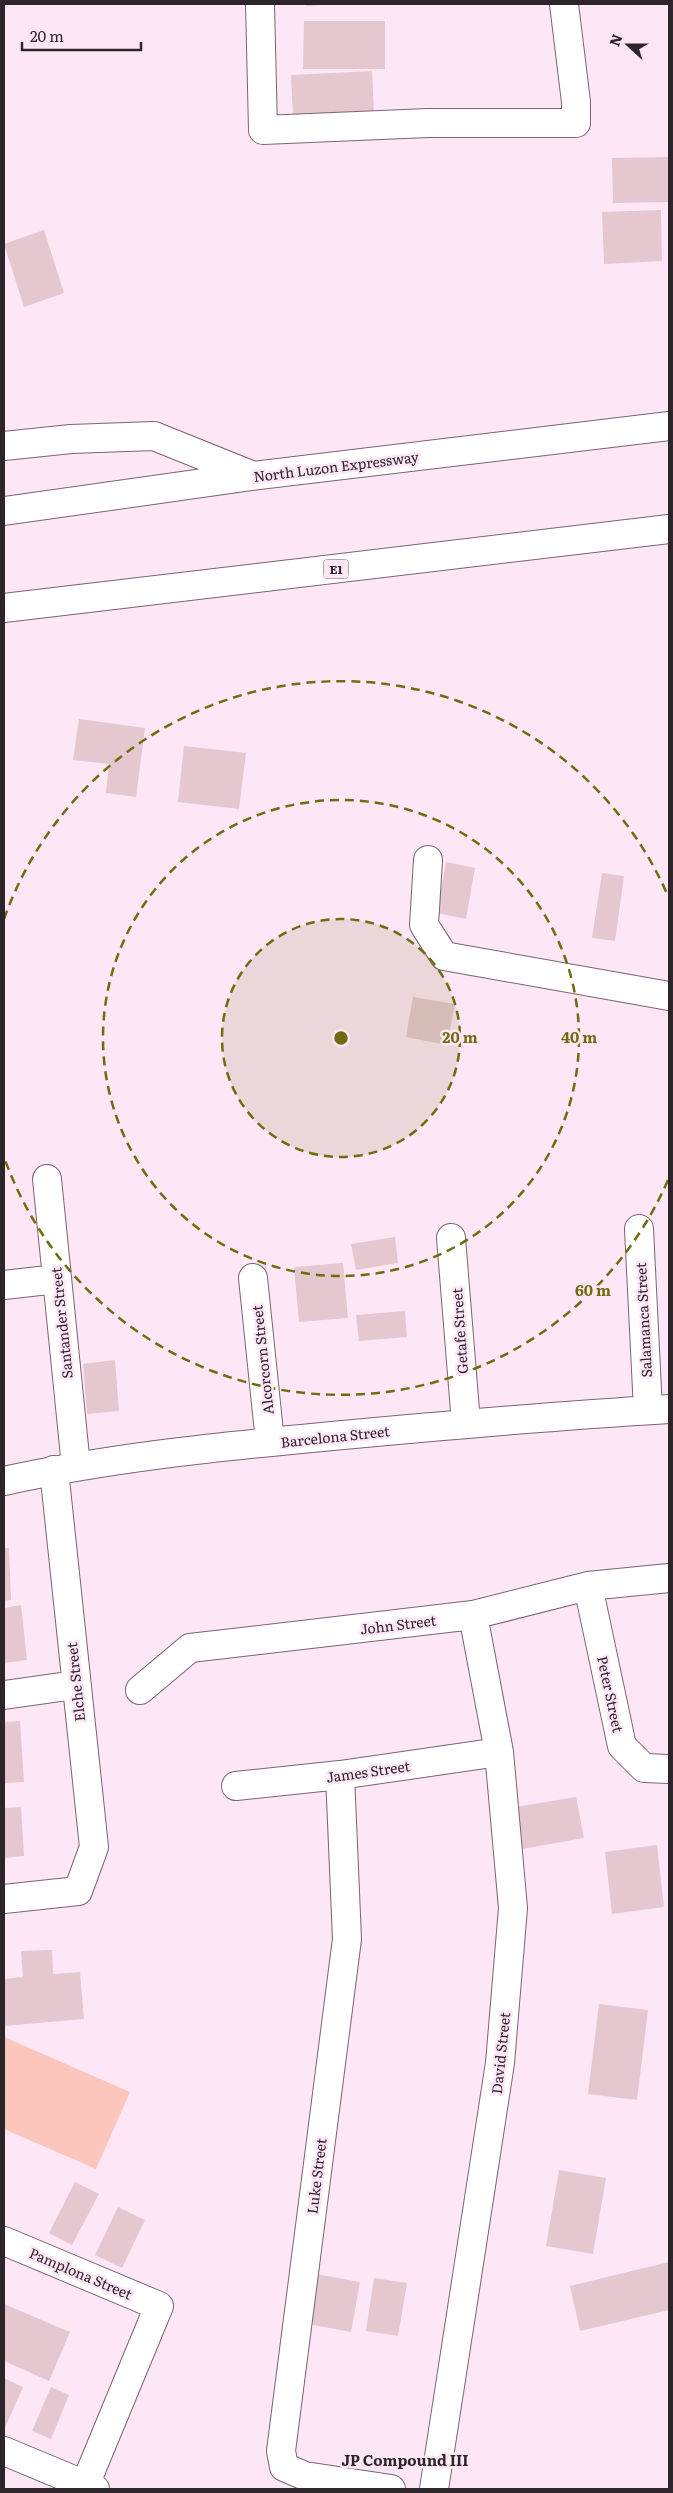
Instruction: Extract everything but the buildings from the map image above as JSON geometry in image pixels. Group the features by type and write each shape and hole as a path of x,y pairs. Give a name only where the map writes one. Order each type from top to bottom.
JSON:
{"main road":[{"path":"260,4 263,130 428,123 576,123 576,102 564,4"},
{"name":"North Luzon Expressway","path":"4,511 252,476 669,426"},
{"path":"4,446 71,439 154,436 252,476"},
{"name":"E1","path":"4,608 669,529"},
{"path":"428,860 424,925 444,956 669,996"},
{"name":"Santander Street","path":"47,1179 57,1279 65,1468"},
{"name":"Salamanca Street","path":"638,1229 658,1410"},
{"name":"Getafe Street","path":"451,1238 466,1423"},
{"name":"Alcorcorn Street","path":"254,1278 270,1442"},
{"path":"4,1285 57,1279"},
{"name":"Barcelona Street","path":"4,1481 65,1468 270,1442 466,1423 658,1410"},
{"name":"Elche Street","path":"4,1899 78,1891 94,1848 75,1686 65,1468"},
{"name":"John Street","path":"140,1690 190,1648 473,1615 588,1586 669,1578"},
{"name":"Peter Street","path":"588,1586 622,1746 644,1768 669,1768"},
{"name":"David Street","path":"434,2489 501,2053 513,1908 499,1752 473,1615"},
{"path":"4,1695 75,1686"},
{"name":"James Street","path":"236,1786 340,1775 499,1752"},
{"name":"Luke Street","path":"340,1775 347,1939 281,2451 284,2467 305,2476 391,2489"},
{"name":"Pamplona Street","path":"4,2241 159,2306 90,2487"},
{"path":"4,2451 90,2487"}],"shaded area":[{"path":"4,2037 130,2092 96,2169 4,2129"}],"district":[{"name":"JP Compound III","path":"405,2459"}]}
